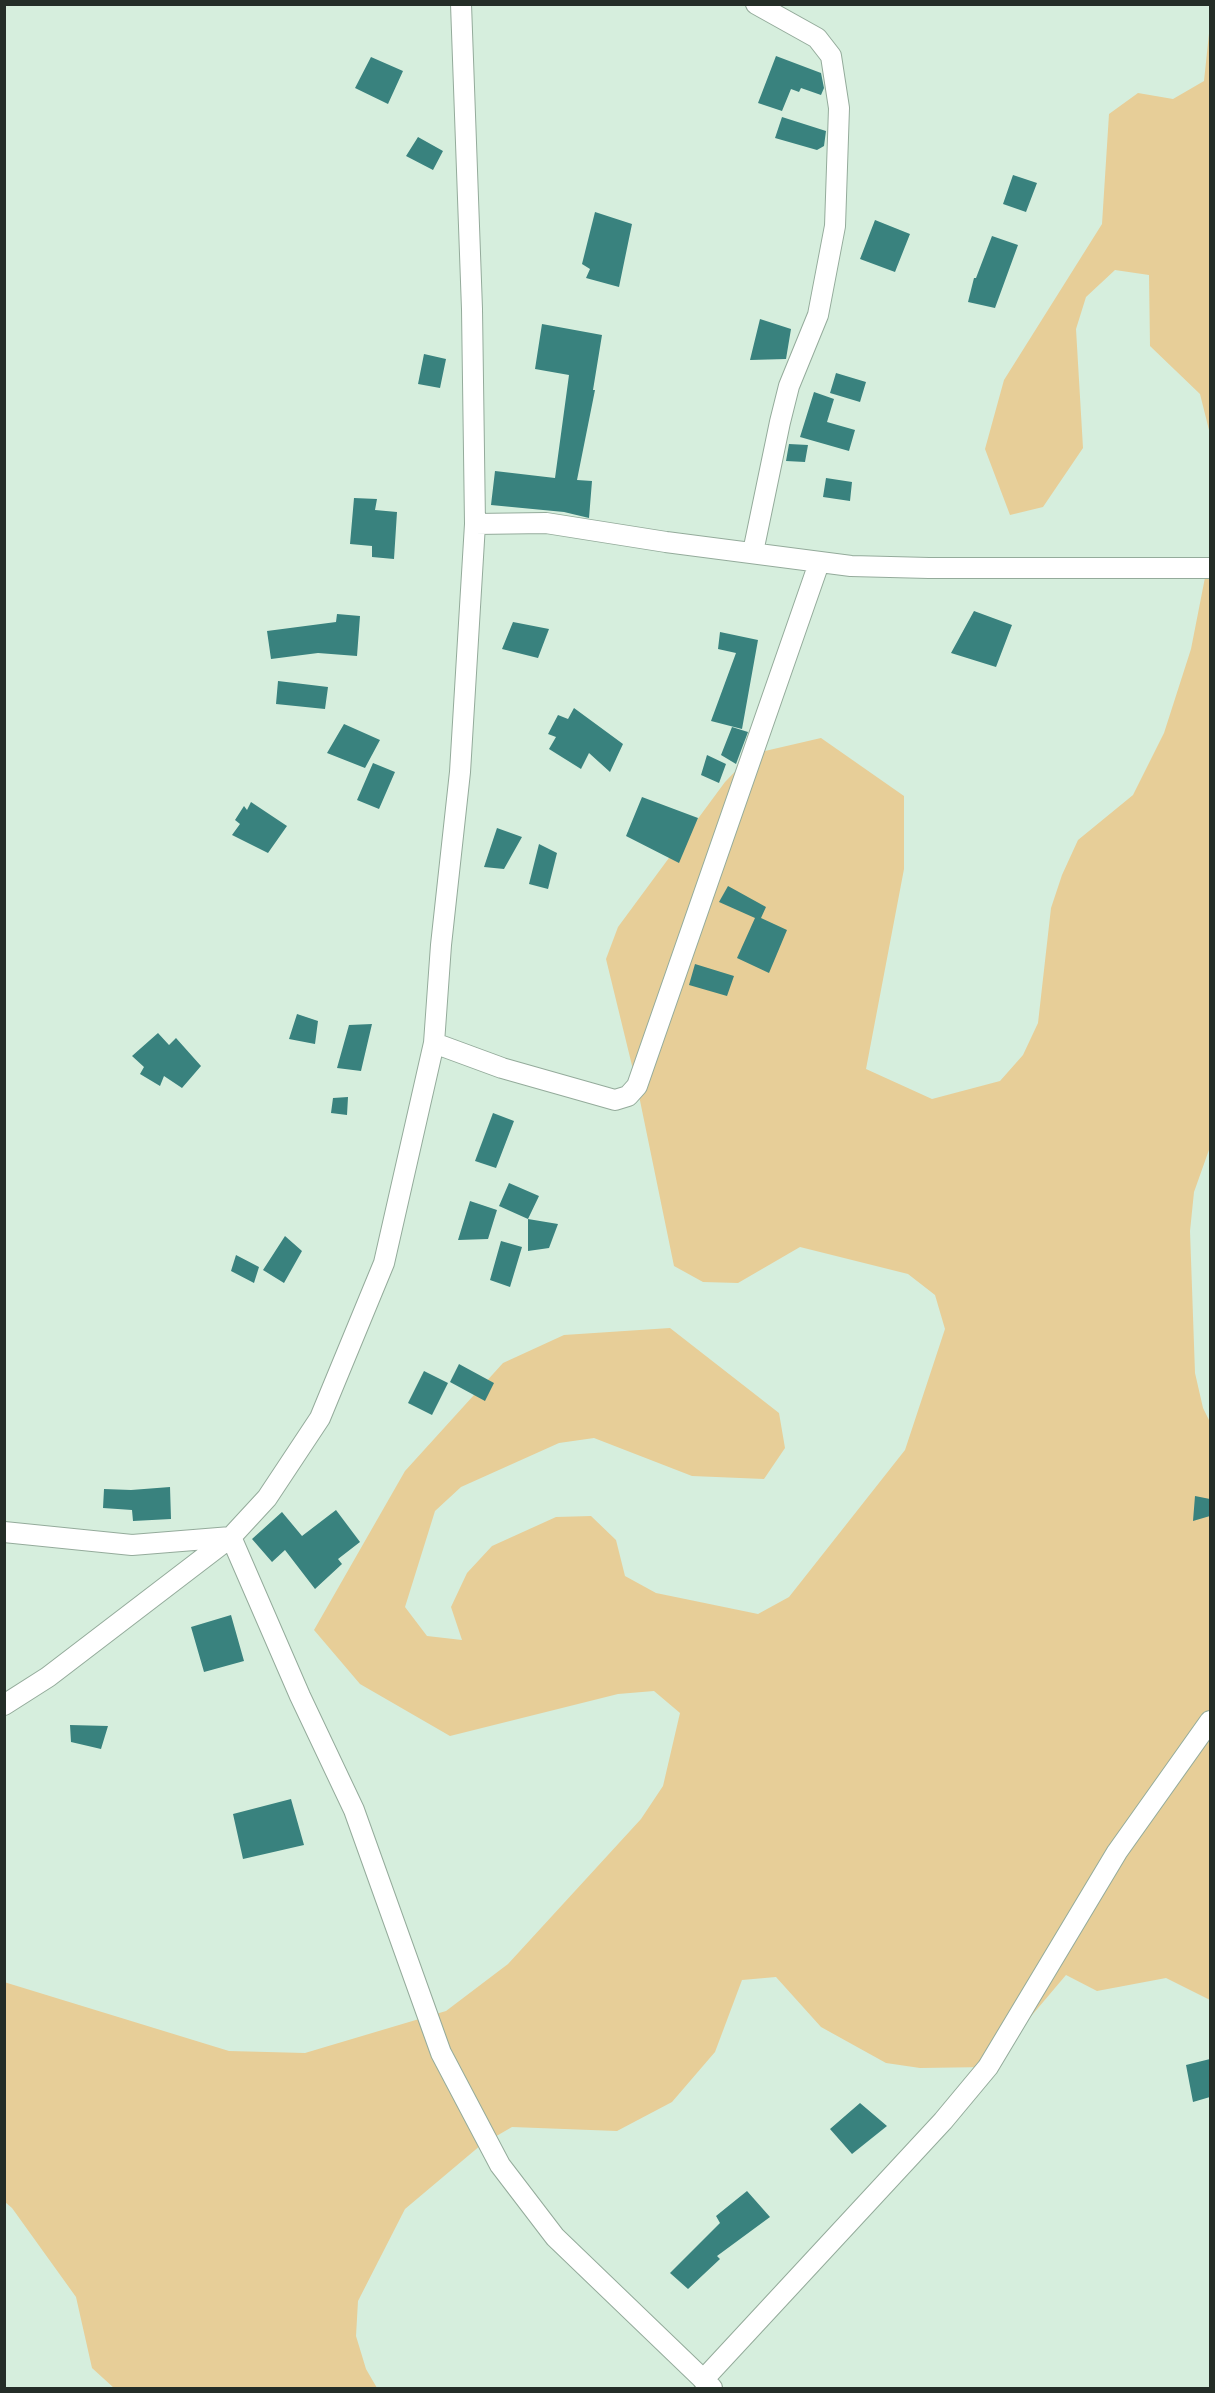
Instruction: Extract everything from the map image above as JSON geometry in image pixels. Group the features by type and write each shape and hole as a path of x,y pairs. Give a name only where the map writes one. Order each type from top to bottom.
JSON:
{"street":[{"path":"4,1705 48,1677 231,1537 267,1498 320,1418 384,1263 434,1043 441,945 460,772 475,524 472,297 461,4"},
{"path":"753,552 789,386 818,315 835,226 838,108 831,56 817,38 756,4"},
{"path":"475,524 546,523 819,563 929,568 1210,568"},
{"path":"434,1043 502,1068 615,1100 628,1096 637,1086 819,563"},
{"path":"4,1532 132,1545 231,1537"},
{"path":"231,1537 300,1696 354,1810 441,2053 500,2165 555,2237 708,2384 943,2121 988,2067 1117,1852 1210,1721"}],"shaded area":[{"path":"1210,24 1210,434 1200,394 1150,346 1149,275 1115,270 1086,297 1076,329 1083,448 1043,507 1010,515 985,449 1004,380 1102,224 1109,114 1138,93 1173,99 1204,81"},
{"path":"1210,552 1210,1147 1194,1192 1190,1231 1195,1373 1203,1408 1210,1422 1210,2000 1166,1978 1097,1991 1066,1975 988,2067 920,2068 886,2063 821,2027 776,1977 742,1980 715,2052 672,2102 617,2131 512,2127 481,2145 405,2209 358,2301 356,2336 366,2369 377,2388 114,2388 92,2368 76,2297 12,2208 5,2202 4,1982 229,2051 305,2053 446,2011 508,1964 641,1819 663,1786 680,1713 654,1691 618,1694 450,1736 360,1684 314,1630 405,1471 503,1363 564,1335 670,1328 779,1413 785,1448 764,1479 692,1476 594,1438 559,1443 461,1487 435,1511 405,1607 427,1636 462,1640 451,1607 467,1573 492,1546 556,1517 591,1516 616,1540 625,1576 656,1593 758,1614 789,1597 905,1450 945,1329 935,1295 908,1274 800,1247 738,1283 703,1282 674,1266 637,1086 606,959 618,927 725,782 752,754 821,738 904,796 904,869 866,1069 932,1099 1000,1081 1023,1055 1038,1023 1051,908 1062,875 1078,840 1133,795 1164,733 1191,649"}],"building":[{"path":"776,56 821,73 824,88 821,95 801,88 799,92 791,89 782,111 758,103"},
{"path":"371,57 403,71 388,104 355,88"},
{"path":"782,117 826,131 824,146 817,150 775,138"},
{"path":"418,137 443,151 433,170 406,156"},
{"path":"1013,175 1037,183 1026,212 1003,204"},
{"path":"595,212 632,224 619,287 586,278 590,269 582,264"},
{"path":"875,220 910,234 895,272 860,259"},
{"path":"992,236 1018,245 995,308 968,302 974,278 976,278"},
{"path":"760,319 791,329 786,359 750,360"},
{"path":"542,324 602,335 593,390 595,390 577,480 592,481 589,518 564,512 491,505 495,471 555,478 569,375 535,369"},
{"path":"424,354 446,359 440,388 418,384"},
{"path":"836,373 866,382 860,402 830,393"},
{"path":"814,392 834,399 827,422 855,430 849,451 800,437"},
{"path":"789,444 808,445 805,462 786,461"},
{"path":"826,478 852,482 850,501 823,497"},
{"path":"354,498 377,499 375,510 397,512 394,559 372,557 372,546 350,544"},
{"path":"974,611 1012,625 996,667 951,653"},
{"path":"337,614 360,616 357,656 318,653 271,659 267,631 336,622"},
{"path":"513,622 549,629 538,658 502,649"},
{"path":"720,632 758,640 742,729 711,721 736,653 718,649"},
{"path":"278,681 328,687 325,709 276,704"},
{"path":"574,708 623,744 610,772 589,753 581,769 549,749 556,737 548,734 558,715 568,719"},
{"path":"344,724 380,740 365,768 327,753"},
{"path":"732,727 748,732 736,764 721,755"},
{"path":"707,755 726,764 719,783 701,775"},
{"path":"373,763 395,772 379,809 357,800"},
{"path":"642,797 698,818 679,863 626,836"},
{"path":"251,802 287,826 268,853 232,835 240,824 235,820 244,806 247,810"},
{"path":"497,828 522,837 504,869 484,867"},
{"path":"539,844 557,853 548,889 529,884"},
{"path":"728,886 766,907 761,918 787,930 769,973 737,958 755,918 719,902"},
{"path":"695,964 734,976 727,996 689,985"},
{"path":"297,1014 318,1021 315,1044 289,1039"},
{"path":"372,1024 361,1071 337,1068 349,1025"},
{"path":"158,1033 169,1045 176,1038 201,1066 182,1088 164,1076 160,1086 140,1074 144,1067 132,1056"},
{"path":"348,1097 347,1115 331,1113 333,1098"},
{"path":"493,1113 514,1121 496,1168 475,1161"},
{"path":"509,1183 539,1196 528,1219 499,1206"},
{"path":"470,1201 497,1210 488,1239 458,1240"},
{"path":"528,1219 558,1224 549,1248 528,1251"},
{"path":"285,1236 302,1251 284,1283 263,1270"},
{"path":"501,1241 522,1247 510,1287 490,1280"},
{"path":"236,1255 259,1267 254,1283 231,1271"},
{"path":"459,1364 494,1383 485,1401 450,1382"},
{"path":"424,1371 448,1383 432,1415 408,1403"},
{"path":"170,1487 171,1519 133,1521 132,1510 103,1508 104,1489 131,1490"},
{"path":"1195,1496 1210,1499 1210,1516 1193,1521"},
{"path":"336,1510 360,1542 338,1559 342,1564 315,1589 285,1550 272,1562 252,1539 282,1512 302,1536"},
{"path":"231,1615 244,1661 204,1672 191,1627"},
{"path":"70,1725 108,1726 101,1749 71,1742"},
{"path":"291,1799 304,1845 243,1859 233,1814"},
{"path":"1210,2059 1210,2097 1193,2102 1186,2065"},
{"path":"860,2103 887,2126 852,2154 830,2129"},
{"path":"747,2191 770,2217 717,2256 720,2259 688,2289 670,2273 720,2223 716,2216"}]}
